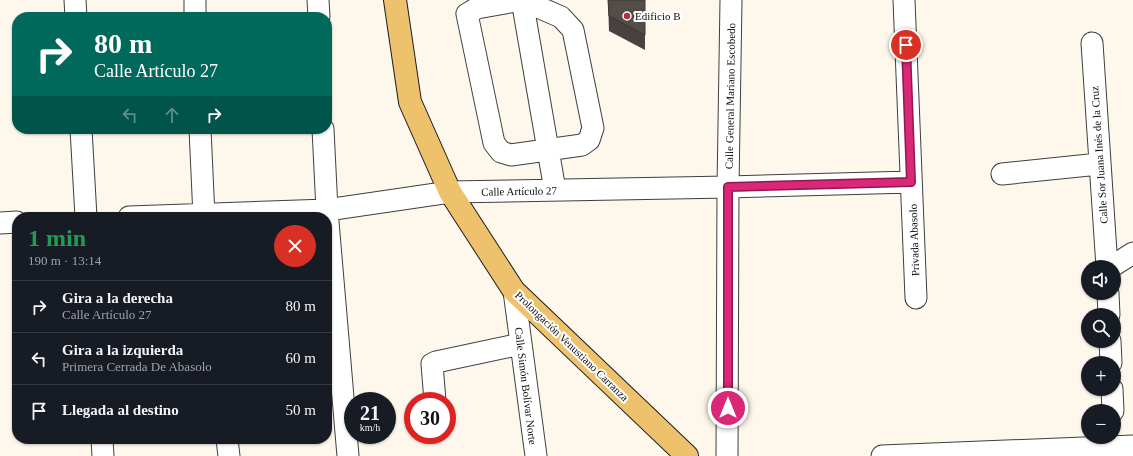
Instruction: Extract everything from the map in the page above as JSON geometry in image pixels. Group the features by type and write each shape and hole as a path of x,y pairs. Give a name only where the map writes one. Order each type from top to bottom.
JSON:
{"main road":[{"name":"Prolongación Venustiano Carranza","path":"395,0 410,102 450,192 514,291 687,456"}],"street":[{"path":"75,0 76,12"},
{"path":"194,0 195,12"},
{"path":"318,0 319,12"},
{"path":"521,0 555,190"},
{"path":"521,0 561,17 573,30 592,128 589,140 582,145 548,150 511,155 501,152 494,143 468,22 467,14 477,8 521,0"},
{"name":"Calle General Mariano Escobedo","path":"727,456 728,187 731,0"},
{"name":"Privada Abasolo","path":"904,0 916,298"},
{"name":"Calle Sor Juana Inés de la Cruz","path":"1092,43 1106,260"},
{"path":"81,134 86,212"},
{"path":"200,134 204,212"},
{"path":"323,134 327,210"},
{"path":"1002,174 1099,164"},
{"name":"Calle Artículo 27","path":"278,212 327,210 450,192 911,182"},
{"path":"0,223 12,222"},
{"path":"1121,261 1133,253"},
{"path":"332,269 348,456"},
{"name":"Calle Simón Bolívar Norte","path":"514,291 536,456"},
{"path":"434,392 432,364 521,344"},
{"path":"102,444 103,456"},
{"path":"228,444 229,456"},
{"path":"882,456 1119,445"}],"building":[{"name":"Edificio B","path":"608,0 645,0 645,35 609,16"}],"place":[{"name":"Edificio B","path":"627,16"}],"route":[{"path":"728,408 728,187 911,182 906,45"}]}
